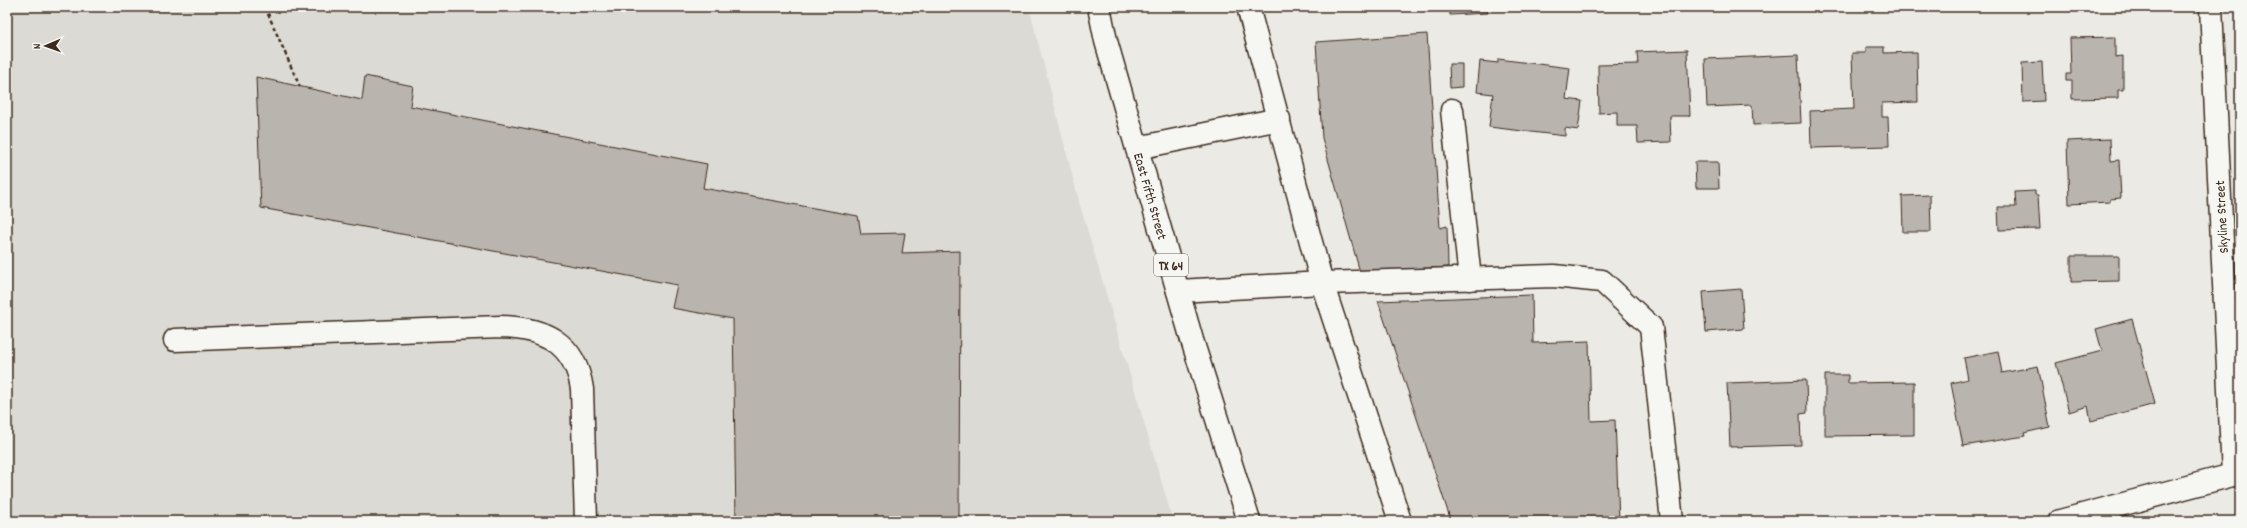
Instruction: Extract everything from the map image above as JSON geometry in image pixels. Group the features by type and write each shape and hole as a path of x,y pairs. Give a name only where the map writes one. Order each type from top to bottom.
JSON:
{"street":[{"name":"East Fifth Street","path":"1099,7 1106,41 1178,291 1249,521"},
{"path":"1248,7 1322,283 1400,521"},
{"name":"Skyline Street","path":"2211,7 2237,474"},
{"path":"1452,110 1470,279"},
{"path":"1137,148 1279,119"},
{"path":"1178,291 1322,283 1554,276 1602,281 1651,328 1672,521"},
{"path":"175,340 500,328 519,328 539,332 556,342 570,355 580,373 582,389 586,521"},
{"path":"2060,521 2237,474"}],"path":[{"path":"265,7 300,87"}],"shaded area":[{"path":"7,7 1029,7 1080,205 1173,521 7,521"}],"building":[{"path":"1450,7 1487,7 1488,13 1450,15"},
{"path":"1427,34 1440,228 1447,226 1448,267 1360,272 1322,138 1316,42"},
{"path":"2115,37 2115,57 2123,56 2123,90 2118,90 2118,98 2072,99 2072,81 2066,81 2066,74 2071,74 2070,38"},
{"path":"1866,47 1884,47 1884,53 1917,52 1918,102 1882,103 1882,117 1888,117 1889,146 1811,148 1810,111 1854,109 1852,53 1866,53"},
{"path":"1687,50 1690,116 1670,116 1671,142 1638,143 1637,126 1617,126 1617,112 1599,113 1598,65 1638,64 1637,52"},
{"path":"1798,55 1801,123 1753,125 1752,105 1707,107 1705,59"},
{"path":"1498,59 1570,68 1566,99 1582,101 1578,130 1565,128 1565,136 1489,127 1493,94 1477,92 1480,61 1498,63"},
{"path":"2042,62 2044,101 2023,102 2022,63"},
{"path":"1449,64 1462,64 1462,87 1450,88"},
{"path":"365,76 413,86 410,106 707,164 703,188 858,216 861,234 905,233 902,253 960,251 959,521 736,521 733,319 672,308 677,285 261,208 256,77 362,100"},
{"path":"2110,139 2111,161 2119,160 2121,198 2110,199 2110,202 2069,204 2067,141"},
{"path":"1695,162 1718,162 1719,188 1696,188"},
{"path":"2035,191 2035,195 2038,195 2040,229 1999,230 1998,207 2016,207 2015,192"},
{"path":"1930,195 1931,232 1903,232 1902,196"},
{"path":"2071,256 2119,256 2119,281 2071,282"},
{"path":"1741,289 1744,329 1706,332 1703,292"},
{"path":"1532,295 1533,343 1589,341 1591,421 1615,420 1619,521 1588,521 1587,517 1451,521 1378,301"},
{"path":"2132,319 2155,404 2091,421 2088,406 2069,412 2056,363 2102,351 2096,329"},
{"path":"1998,351 2002,373 2038,366 2050,427 2024,433 2025,436 1963,446 1951,383 1968,379 1964,358"},
{"path":"1825,375 1848,375 1848,383 1914,382 1914,435 1825,436"},
{"path":"1806,380 1807,413 1800,414 1801,445 1730,447 1727,383"}]}
